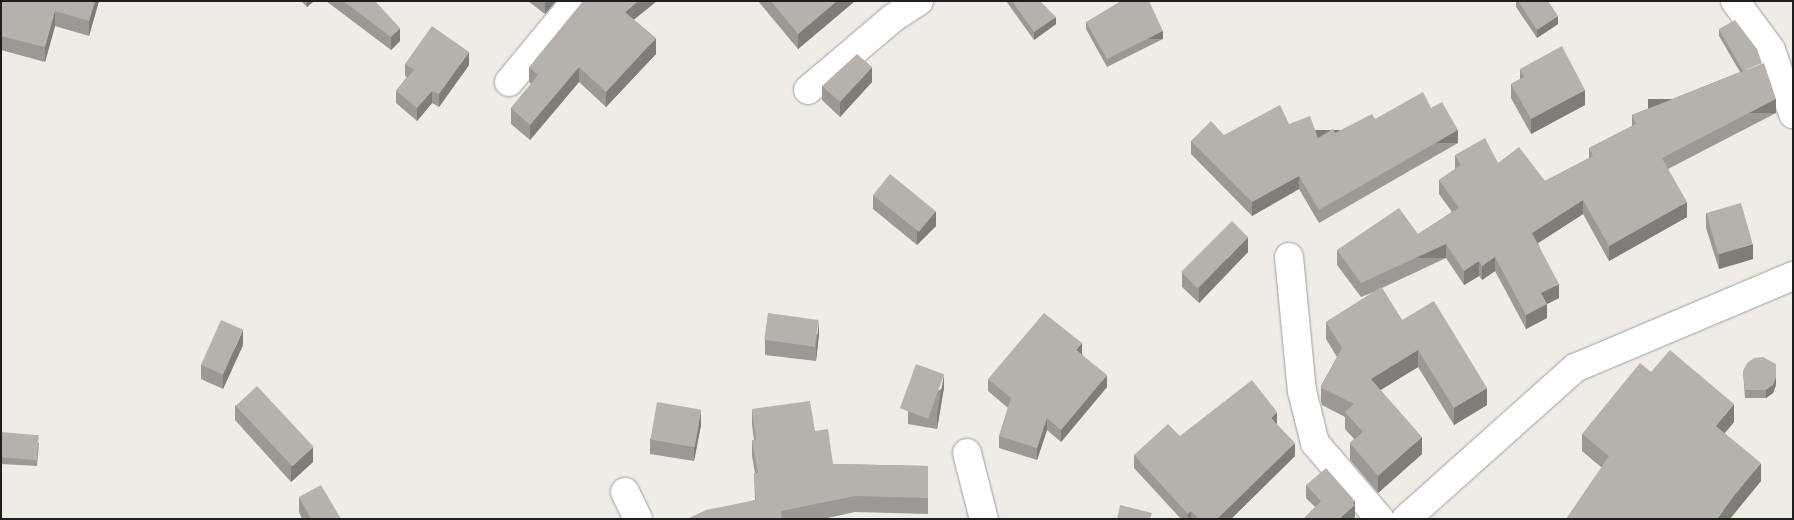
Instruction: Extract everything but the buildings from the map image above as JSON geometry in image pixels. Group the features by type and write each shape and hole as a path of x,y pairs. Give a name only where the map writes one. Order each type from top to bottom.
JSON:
{"street":[{"path":"509,82 576,1"},
{"path":"808,90 893,18 919,1"},
{"path":"1735,1 1771,50 1787,78 1793,114"},
{"path":"1288,257 1302,391 1315,443 1380,519"},
{"path":"1406,519 1575,368 1793,276"},
{"path":"967,453 984,519"},
{"path":"625,492 638,519"}]}
